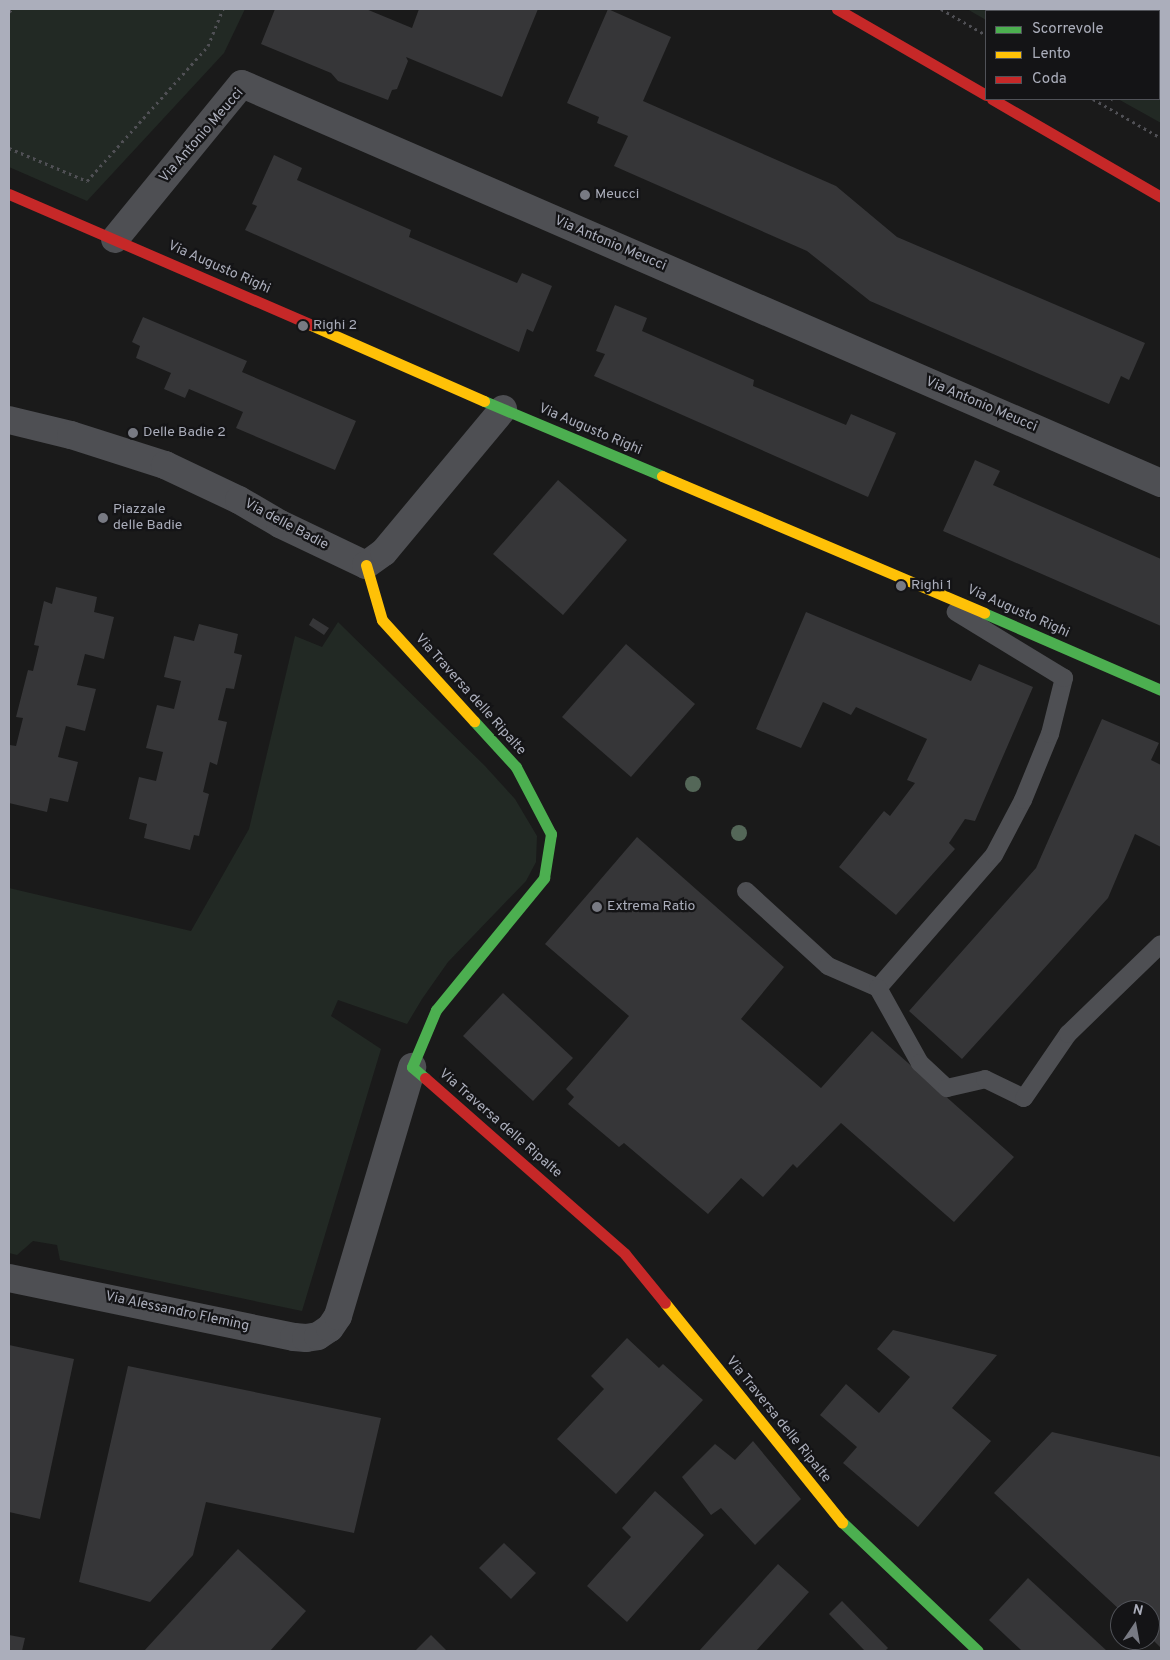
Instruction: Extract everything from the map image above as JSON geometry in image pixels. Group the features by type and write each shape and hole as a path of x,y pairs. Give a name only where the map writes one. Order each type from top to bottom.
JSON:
{"street":[{"path":"836,9 985,95"},
{"name":"Via Antonio Meucci","path":"115,239 242,84 1161,483"},
{"path":"994,100 1161,197"},
{"name":"Via Augusto Righi","path":"9,194 502,409 894,574 1161,690"},
{"path":"366,566 384,552 502,409"},
{"name":"Via delle Badie","path":"9,420 71,435 165,465 239,500 280,524 366,566"},
{"name":"Via Traversa delle Ripalte","path":"366,566 382,620 516,767 551,834 544,878 436,1010 412,1067 624,1254 841,1521 978,1651"},
{"name":"Via Alessandro Fleming","path":"9,1278 306,1338 318,1336 330,1328 338,1316 412,1067"}],"lane":[{"path":"878,988 994,855 1023,800 1050,734 1064,678 894,574"},
{"path":"746,891 828,966 878,988 920,1063 947,1088 985,1078 1024,1098 1068,1034 1161,944"}],"path":[{"path":"9,12 12,9"},
{"path":"9,148 87,181 208,46 224,9"},
{"path":"941,9 985,34"},
{"path":"1095,100 1161,138"}],"shaded area":[{"path":"9,9 245,9 224,53 87,201 9,167"},
{"path":"967,9 1161,9 1161,123 1120,100 1160,100 1160,10 985,10 985,19"},
{"path":"338,622 485,766 515,799 537,836 536,862 526,881 448,962 407,1024 338,1000 331,1016 381,1049 302,1311 60,1260 57,1245 33,1241 17,1255 9,1253 9,888 191,931 249,829 295,636 322,647"}],"building":[{"path":"275,9 366,9 412,28 419,9 538,9 502,97 406,57 408,61 397,89 392,90 388,100 338,81 331,73 261,44"},
{"path":"608,9 671,37 643,101 836,186 897,237 1145,343 1129,380 1121,376 1109,404 870,301 807,251 614,166 628,136 597,123 599,117 567,103"},
{"path":"274,155 302,168 297,180 411,230 409,237 517,283 522,273 552,286 533,332 527,329 519,352 245,230 257,206 252,204"},
{"path":"615,305 647,318 642,331 754,380 753,386 846,425 851,414 896,433 868,497 594,376 605,354 596,351"},
{"path":"143,317 247,361 242,372 356,421 335,470 236,428 243,412 189,389 185,398 164,389 171,373 136,358 140,346 132,342"},
{"path":"975,460 1000,471 993,485 1161,559 1161,626 943,531"},
{"path":"558,480 627,540 563,615 493,554"},
{"path":"56,587 97,597 94,612 114,617 104,659 85,654 77,685 96,689 85,731 66,726 58,757 78,762 68,802 50,798 47,812 9,803 9,748 10,745 16,746 23,718 16,717 28,670 33,671 39,646 34,645 44,601 52,604"},
{"path":"806,612 971,681 979,664 1033,687 975,821 965,819 949,843 955,849 896,915 839,867 884,811 890,816 915,783 907,780 927,739 856,707 851,715 823,702 801,748 756,729"},
{"path":"313,618 329,628 324,635 309,625"},
{"path":"199,624 238,634 234,653 242,655 234,689 226,688 218,720 227,722 217,765 210,762 203,792 209,794 199,836 194,835 190,850 144,838 147,824 129,819 139,777 156,781 163,752 146,748 157,705 174,709 181,681 164,677 174,636 194,641"},
{"path":"626,644 695,704 631,777 562,717"},
{"path":"1102,719 1159,743 1151,760 1161,765 1161,847 1135,834 1108,898 962,1059 909,1011 1036,868"},
{"path":"637,837 784,967 741,1019 821,1088 872,1031 1014,1157 954,1222 841,1123 797,1168 793,1164 763,1197 741,1178 708,1214 624,1143 619,1147 568,1104 574,1097 566,1089 629,1016 545,944"},
{"path":"503,993 573,1058 533,1101 463,1036"},
{"path":"893,1330 997,1355 952,1408 991,1441 918,1527 843,1463 857,1447 820,1415 846,1384 879,1413 910,1377 877,1349"},
{"path":"627,1338 659,1368 663,1364 703,1400 616,1494 557,1439 604,1389 591,1376"},
{"path":"9,1345 74,1359 40,1519 9,1512"},
{"path":"128,1366 381,1418 354,1533 206,1502 193,1555 150,1602 79,1582"},
{"path":"1052,1432 1161,1457 1161,1648 1160,1600 1110,1601 994,1493"},
{"path":"753,1441 801,1499 755,1545 721,1508 711,1515 682,1477 715,1444 735,1460"},
{"path":"655,1491 704,1535 627,1622 587,1586 631,1537 622,1528"},
{"path":"504,1543 536,1573 511,1599 479,1568"},
{"path":"238,1549 306,1611 270,1651 144,1651"},
{"path":"778,1564 809,1592 756,1651 699,1651"},
{"path":"1028,1578 1107,1651 1022,1651 989,1620"},
{"path":"842,1601 888,1648 885,1651 865,1651 829,1614"},
{"path":"9,1635 25,1638 22,1651 9,1651"},
{"path":"431,1635 447,1651 415,1651"}],"traffic: fast":[{"path":"484,401 662,476"},
{"path":"984,613 1161,690"},
{"path":"425,1078 412,1067 436,1010 544,878 551,834 516,767 474,721"},
{"path":"842,1522 978,1651"}],"traffic: slow":[{"path":"311,325 484,401"},
{"path":"662,476 984,613"},
{"path":"366,565 382,620 474,721"},
{"path":"665,1303 842,1522"}],"traffic: jam":[{"path":"837,9 985,94"},
{"path":"994,100 1161,197"},
{"path":"9,194 311,325"},
{"path":"425,1078 625,1254 665,1303"}],"place":[{"name":"Meucci","path":"585,195"},
{"name":"Righi 2","path":"303,326"},
{"name":"Delle Badie 2","path":"133,433"},
{"name":"Piazzale delle Badie","path":"103,518"},
{"name":"Righi 1","path":"901,586"},
{"name":"Extrema Ratio","path":"597,907"}]}
